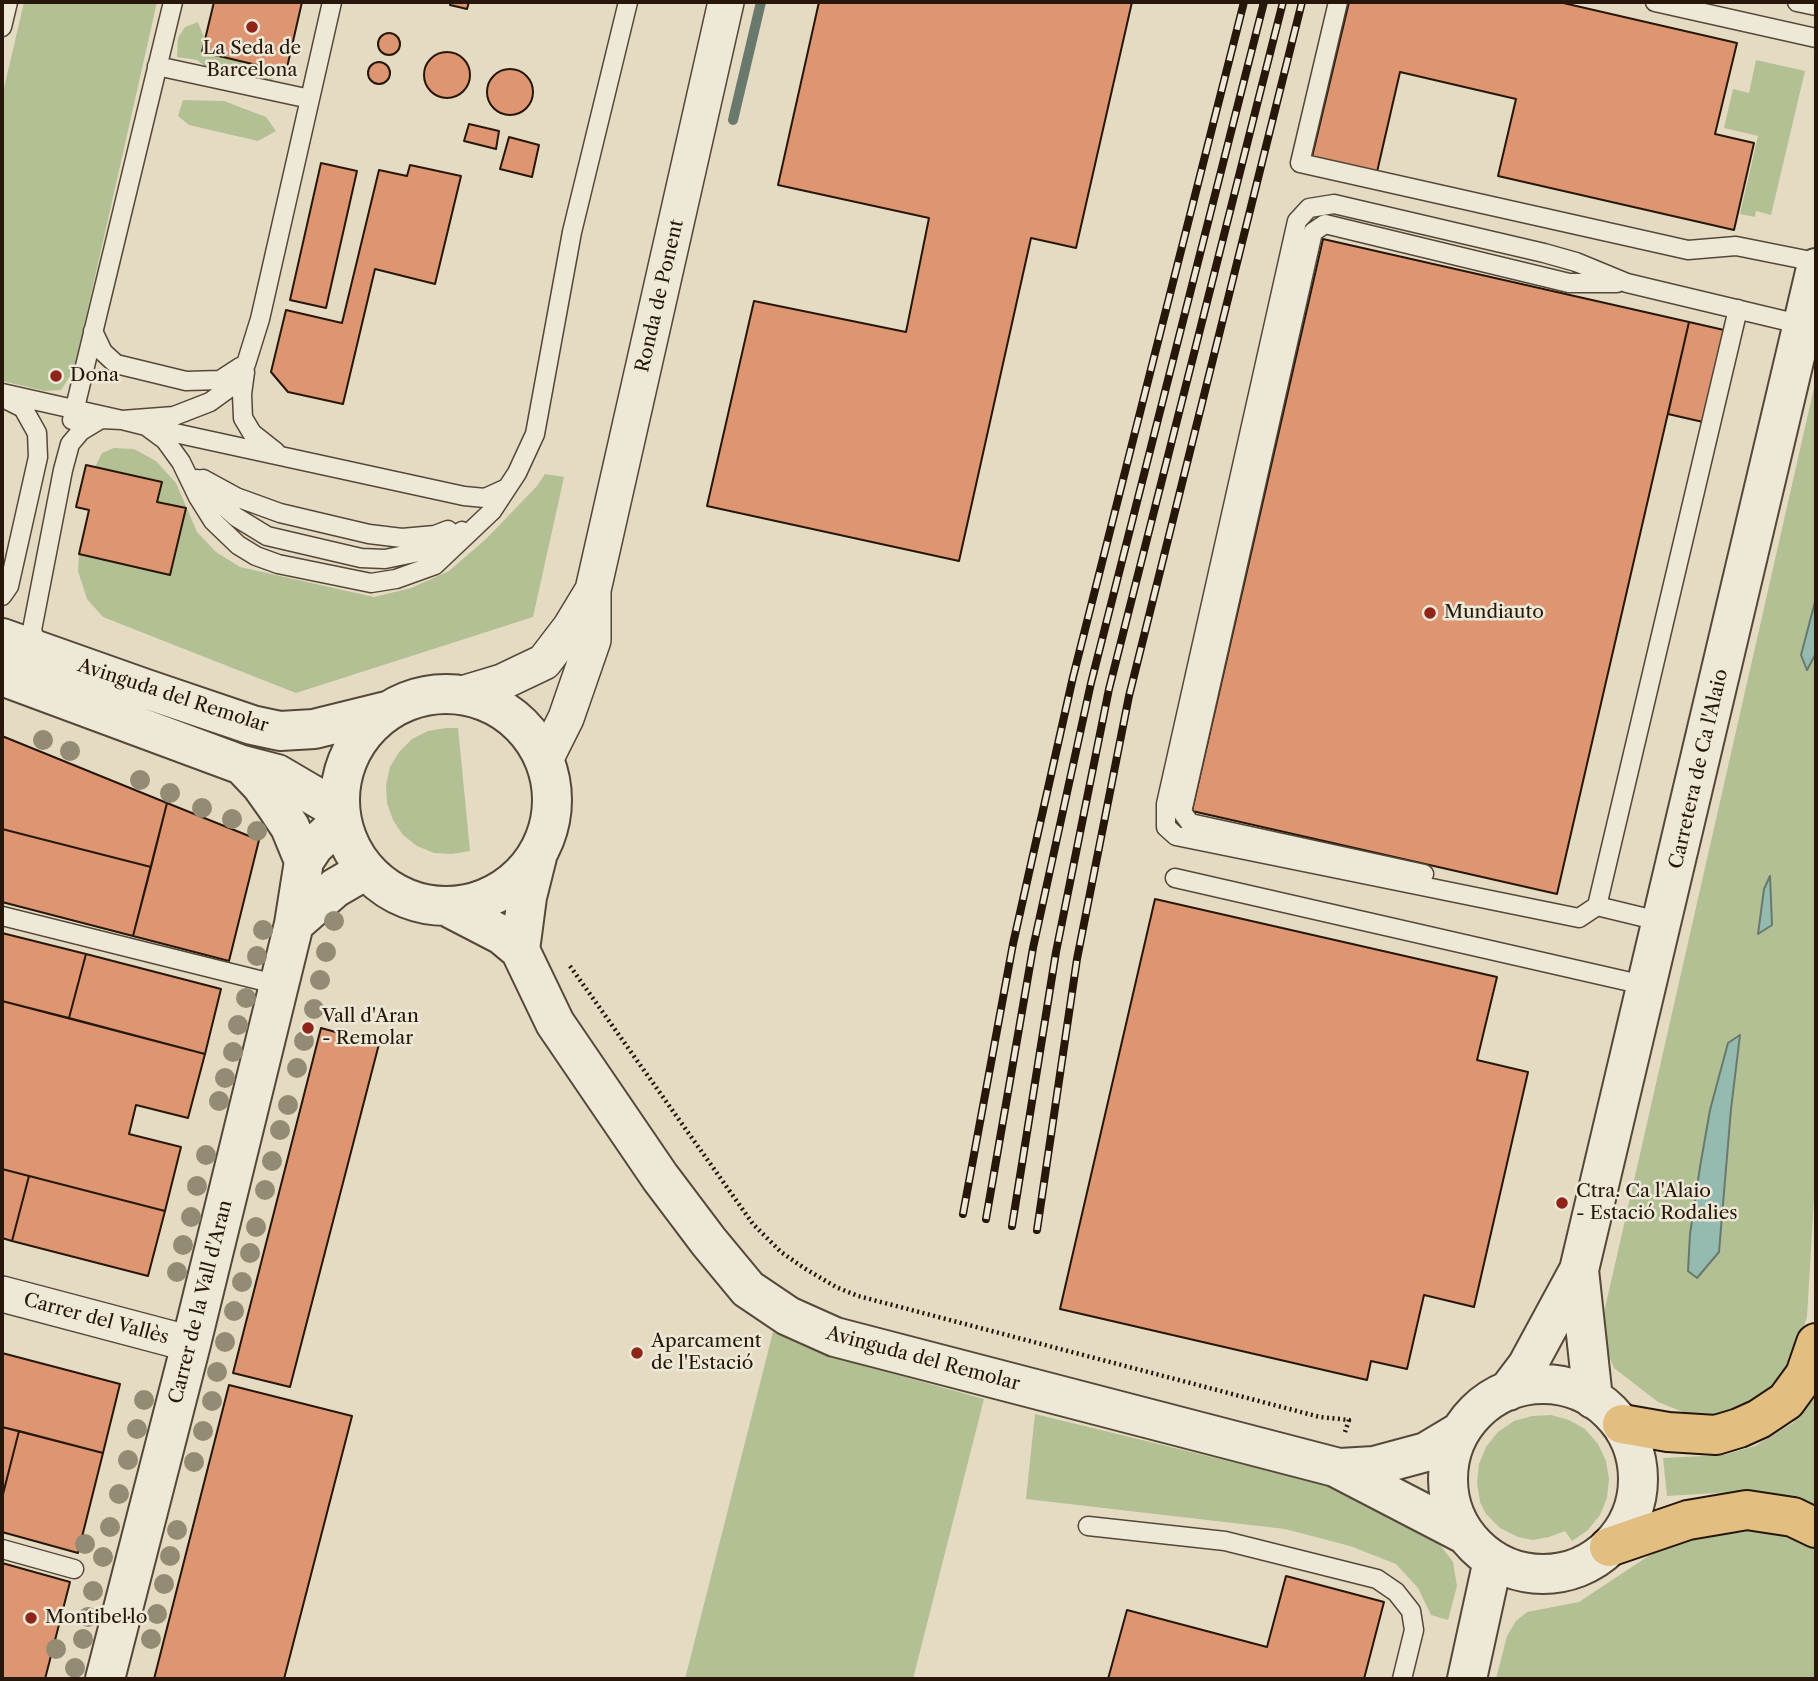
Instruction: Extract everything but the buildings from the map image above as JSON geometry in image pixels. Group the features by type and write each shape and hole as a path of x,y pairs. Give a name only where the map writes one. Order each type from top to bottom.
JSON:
{"highway":[{"path":"1622,1424 1668,1432 1716,1435 1739,1428 1759,1419 1786,1401 1805,1375 1816,1343"},
{"path":"1609,1547 1688,1520 1746,1510 1793,1517 1816,1528"}],"street":[{"name":"Ronda de Ponent","path":"545,758 566,718 593,640 593,590 726,2"},
{"name":"Carretera de Ca l'Alaio","path":"1508,1391 1527,1366 1579,1270 1816,268"},
{"name":"Ronda de Ponent","path":"462,694 502,682 544,662 570,628 593,590"},
{"name":"Avinguda del Remolar","path":"2,638 252,724 280,731 314,729 387,711"},
{"name":"Avinguda del Remolar","path":"2,676 242,765 277,774 340,817"},
{"path":"520,950 527,897 537,857 550,825 553,792 545,758 526,727 497,705 462,694 436,694 411,699 387,711 362,735 346,765 340,817 349,847 384,888 420,904 448,907 482,901 513,884 537,857"},
{"name":"Avinguda del Remolar","path":"242,765 261,785 290,827 304,861"},
{"path":"304,861 340,817"},
{"name":"Carrer de la Vall d'Aran","path":"105,1679 294,925 304,861"},
{"path":"294,925 335,888 366,870"},
{"name":"Avinguda del Remolar","path":"448,907 502,935 520,950 555,1023 668,1188 748,1289 788,1316 835,1337 1340,1468 1479,1547"},
{"name":"Carretera de Ca l'Alaio","path":"1579,1270 1593,1399"},
{"name":"Carrer del Vallès","path":"2,1294 191,1344"},
{"path":"1551,1384 1578,1390 1593,1399 1622,1424 1633,1448 1638,1475 1637,1492 1626,1526 1609,1547 1584,1565 1553,1573 1522,1572 1479,1547 1452,1506 1448,1481 1451,1455 1461,1432 1477,1410 1508,1391 1525,1385 1551,1384"},
{"name":"Avinguda del Remolar","path":"1340,1468 1374,1466 1426,1452 1461,1432"},
{"path":"1466,1679 1479,1547"}],"lane":[{"path":"2,27 8,2"},
{"path":"39,652 32,630 75,409 173,2"},
{"path":"282,456 252,433 243,418 242,394 246,364 260,319 332,2"},
{"path":"146,426 164,440 181,462 213,521 238,545 256,556 278,564 371,583 396,579 435,565 492,511 535,434 572,232 628,2"},
{"path":"1338,2 1300,163 1688,250 1737,246 1816,262"},
{"path":"1655,2 1816,38"},
{"path":"1797,2 1816,6"},
{"path":"158,66 310,99"},
{"path":"1738,309 1597,906 1579,918 1176,836 1166,827 1166,804 1297,221 1308,208 1334,204 1531,250 1576,262 1627,283 1738,309 1803,325"},
{"path":"93,331 103,352 116,364 186,380 220,380 246,364"},
{"path":"63,470 70,444 81,431 101,419 174,416 210,402 232,386 246,364"},
{"path":"2,395 464,496 485,498 507,488"},
{"path":"2,395 23,408 37,433 38,457 9,586 2,596"},
{"path":"181,462 236,497 280,513 369,534 402,538 435,535 459,526 507,488"},
{"path":"1175,878 1648,986"},
{"path":"1597,906 1663,922"},
{"path":"2,916 279,985"},
{"path":"1088,1526 1225,1541 1377,1579 1396,1592 1411,1611 1414,1630 1402,1679"},
{"path":"2,1549 74,1569"}],"path":[{"path":"563,966 571,965 753,1224 781,1252 836,1287 858,1296 1320,1418 1349,1420"}],"green space":[{"path":"24,2 157,2 74,370 61,390 45,391 2,381 2,97"},
{"path":"198,22 208,48 274,76 267,90 232,87 197,60 177,57 178,38 185,27"},
{"path":"1756,60 1805,71 1771,215 1756,211 1755,217 1740,214 1758,136 1724,128 1733,89 1749,93"},
{"path":"183,100 224,101 266,117 276,131 258,141 189,125 178,116"},
{"path":"1816,379 1816,1163 1807,1317 1791,1368 1757,1400 1723,1415 1691,1415 1658,1402 1614,1368 1604,1344 1603,1317"},
{"path":"114,448 134,449 156,461 176,483 197,532 216,552 240,567 374,597 411,588 449,571 486,539 537,486 545,474 564,477 533,617 296,693 103,617 87,599 78,571 79,554 170,575 185,508 157,502 161,482 95,467 102,453"},
{"path":"458,728 470,851 452,854 434,853 417,846 403,835 393,820 387,803 386,785 390,767 399,752 412,739 428,731"},
{"path":"773,1332 840,1359 984,1399 913,1679 685,1679"},
{"path":"1816,1397 1816,1509 1780,1497 1733,1492 1667,1496 1663,1458 1724,1455 1755,1446 1793,1423"},
{"path":"1035,1414 1339,1488 1434,1537 1453,1562 1457,1586 1448,1620 1431,1615 1418,1588 1396,1564 1350,1546 1285,1529 1026,1499"},
{"path":"1551,1415 1569,1420 1585,1429 1598,1444 1606,1461 1609,1479 1607,1498 1600,1515 1588,1530 1572,1541 1565,1531 1533,1540 1518,1537 1500,1528 1486,1514 1480,1502 1477,1483 1479,1464 1486,1447 1498,1432 1514,1421"},
{"path":"1765,1530 1806,1540 1816,1547 1816,1679 1496,1679 1507,1636 1516,1621 1527,1612 1579,1602 1650,1555 1698,1537"}],"water":[{"path":"1816,598 1816,653 1807,670 1801,655"},
{"path":"1770,876 1772,925 1758,934 1764,889"},
{"path":"1740,1035 1719,1252 1697,1278 1688,1271 1690,1234 1710,1110 1728,1043"}],"waterway":[{"path":"733,120 761,2"}],"railway":[{"path":"963,1214 1013,944 1073,677 1244,2"},
{"path":"986,1219 1033,948 1091,683 1264,2"},
{"path":"1012,1226 1056,952 1109,689 1283,2"},
{"path":"1037,1230 1077,959 1129,696 1302,2"}],"place":[{"name":"La Seda de Barcelona","path":"252,27"},
{"name":"Dona","path":"56,376"},
{"name":"Mundiauto","path":"1430,613"},
{"name":"Vall d'Aran - Remolar","path":"308,1028"},
{"name":"Ctra. Ca l'Alaio - Estació Rodalies","path":"1562,1203"},
{"name":"Aparcament de l'Estació","path":"637,1353"},
{"name":"Montibel·lo","path":"31,1618"}]}
